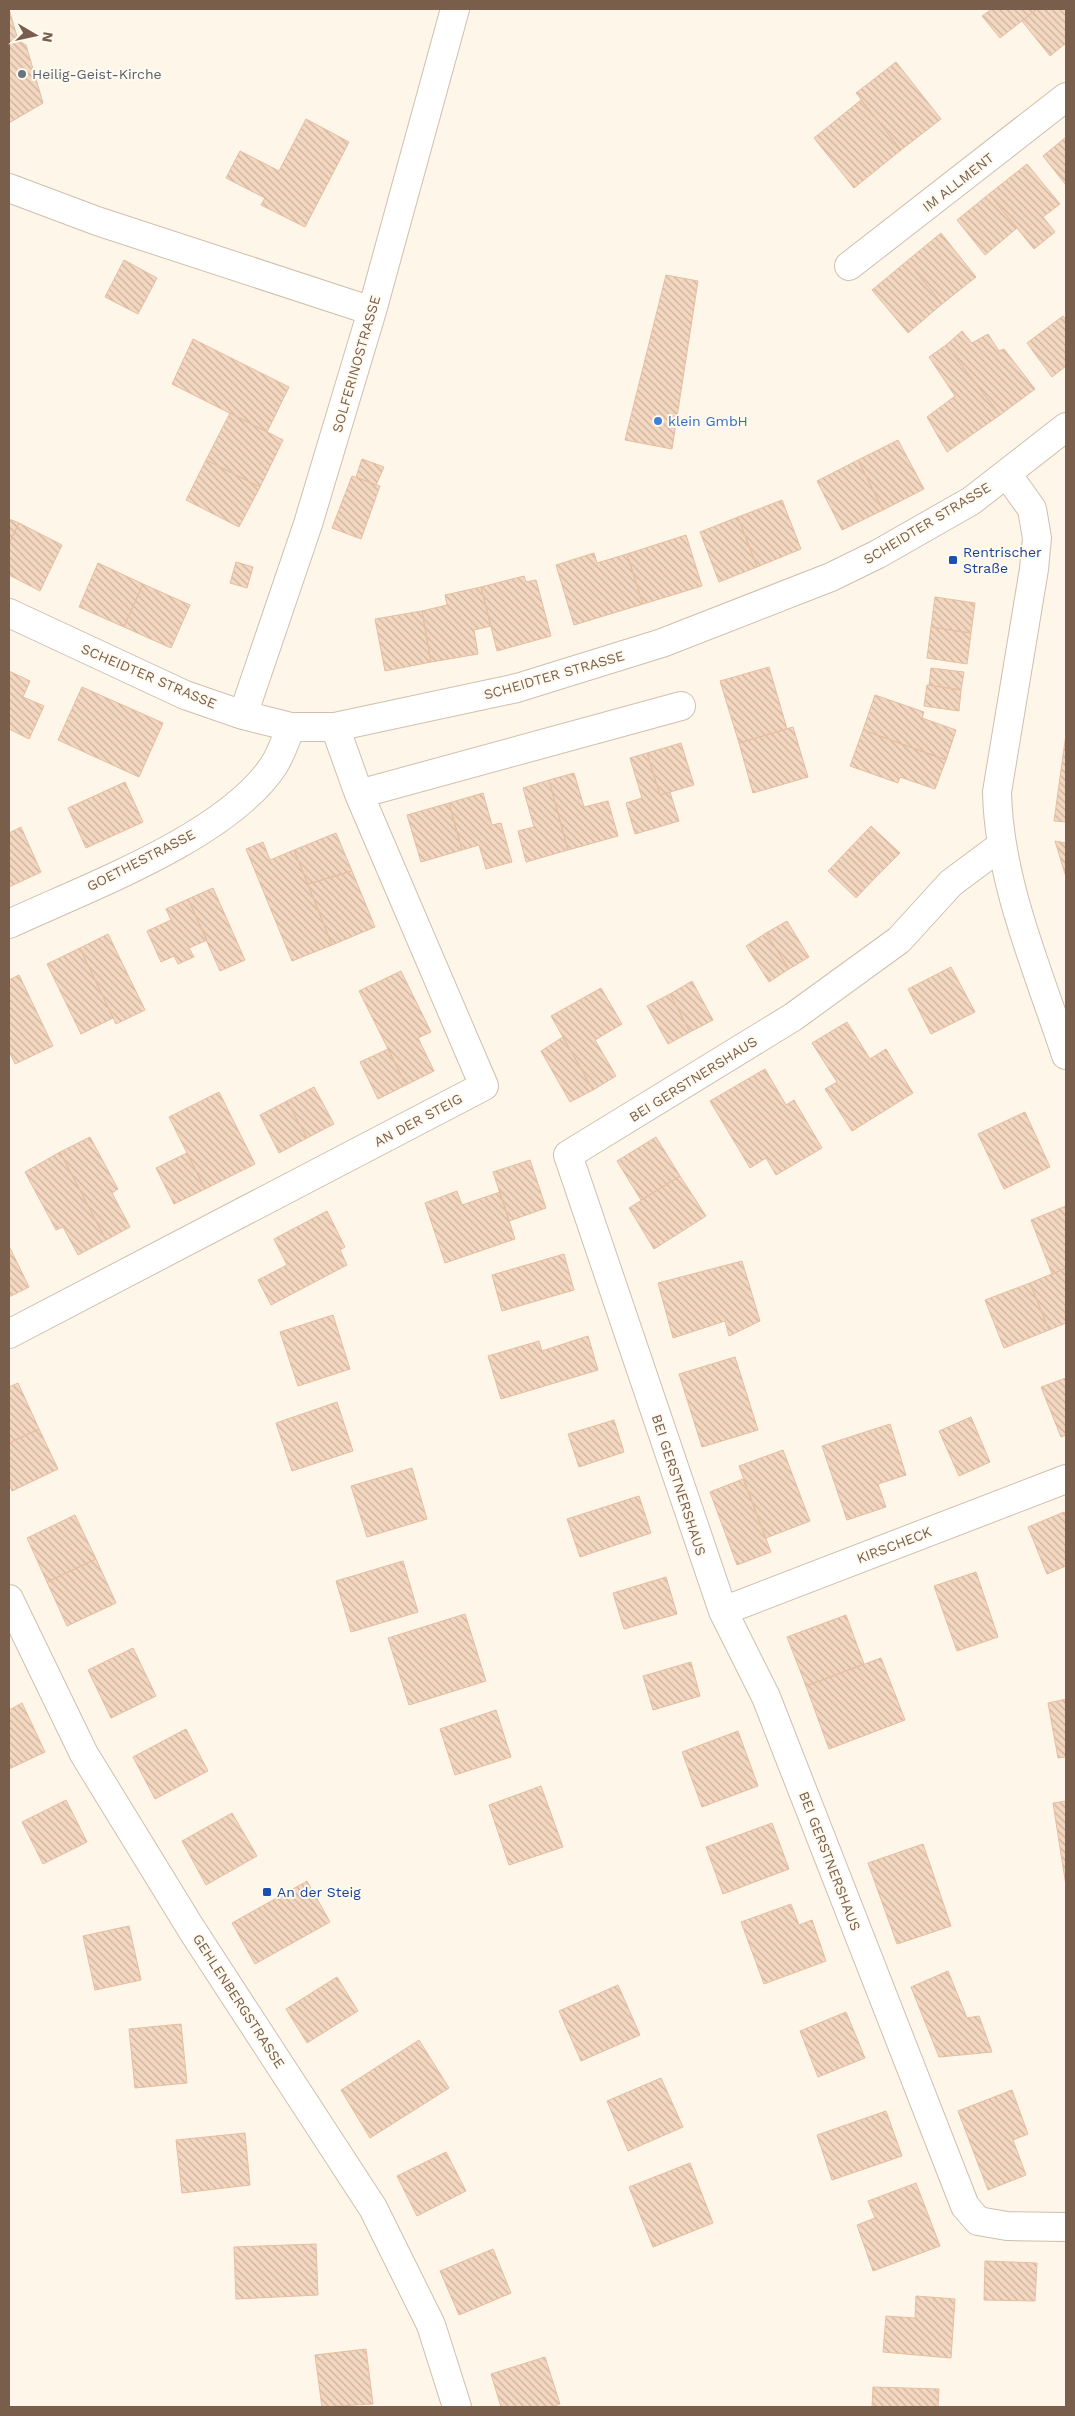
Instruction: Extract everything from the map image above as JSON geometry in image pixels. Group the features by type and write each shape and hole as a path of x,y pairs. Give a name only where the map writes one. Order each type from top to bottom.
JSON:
{"street":[{"name":"SOLFERINOSTRASSE","path":"243,715 308,524 372,311 455,9"},
{"name":"IM ALLMENT","path":"849,266 1066,97"},
{"path":"9,188 97,221 372,311"},
{"name":"SCHEIDTER STRASSE","path":"9,613 185,695 243,715 291,727 335,727 517,688 662,643 831,577 878,554 971,500 1066,427"},
{"path":"1007,474 1032,509 1037,538 997,792 1002,845 1018,908 1066,1055"},
{"path":"359,794 681,706"},
{"name":"GOETHESTRASSE","path":"9,924 155,857 194,835 228,812 254,788 274,765 291,727"},
{"name":"AN DER STEIG","path":"9,1334 484,1086 359,794 335,727"},
{"name":"BEI GERSTNERSHAUS","path":"1002,845 951,884 899,940 793,1017 568,1155 722,1611 766,1698 965,2206 978,2221 1008,2226 1066,2227"},
{"name":"KIRSCHECK","path":"722,1611 1066,1478"},
{"name":"GEHLENBERGSTRASSE","path":"9,1599 84,1754 192,1930 373,2208 430,2325 457,2407"}],"building":[{"name":"Heilig-Geist-Kirche","path":"9,9 18,40 26,45 43,103 9,123"},
{"path":"992,9 1037,9 1000,38 982,16"},
{"path":"1037,9 1066,9 1066,43 1050,56 1022,21"},
{"path":"896,62 941,119 901,150 856,93"},
{"path":"861,100 901,150 854,188 814,138"},
{"path":"306,119 349,142 305,227 261,205 265,198 226,178 240,151 279,171"},
{"path":"1066,137 1066,185 1043,156"},
{"path":"1027,164 1060,204 1043,217 1055,232 1034,249 989,194"},
{"path":"989,194 1017,228 985,255 957,220"},
{"path":"941,233 976,277 942,304 907,261"},
{"path":"124,260 157,278 138,314 105,297"},
{"path":"907,261 942,304 908,333 872,290"},
{"path":"666,275 698,281 672,449 625,440"},
{"path":"1063,316 1066,320 1066,366 1052,377 1027,343"},
{"path":"962,331 972,343 988,334 999,351 1004,349 1035,389 1000,415 946,345"},
{"path":"193,339 289,387 267,432 172,384"},
{"path":"946,345 1000,415 947,452 927,417 955,396 929,357"},
{"path":"230,413 283,440 260,487 206,460"},
{"path":"898,440 924,489 883,510 858,460"},
{"path":"362,459 384,467 376,485 356,477"},
{"path":"206,460 260,487 239,527 186,500"},
{"path":"858,460 883,510 842,530 817,481"},
{"path":"352,476 380,486 361,539 332,528"},
{"path":"782,500 801,549 757,567 738,517"},
{"path":"738,517 757,567 719,582 700,532"},
{"path":"9,519 19,523 9,544"},
{"path":"19,523 62,545 40,591 9,575 9,544"},
{"path":"686,535 702,586 643,604 627,554"},
{"path":"594,553 597,563 627,554 643,604 574,625 556,565"},
{"path":"236,562 253,567 247,588 230,583"},
{"path":"98,563 143,584 124,627 79,607"},
{"path":"524,576 526,582 536,580 551,636 497,651 481,587"},
{"path":"143,584 190,605 171,648 124,627"},
{"path":"481,587 491,626 474,630 478,654 431,662 422,611 447,605 445,595"},
{"path":"935,597 975,603 971,633 931,627"},
{"path":"422,611 431,662 385,671 375,619"},
{"path":"931,627 971,633 967,664 927,658"},
{"path":"769,667 787,729 739,743 720,681"},
{"path":"931,668 964,672 961,690 929,685"},
{"path":"9,671 30,681 23,697 44,706 29,739 9,729"},
{"path":"927,685 961,690 959,711 924,706"},
{"path":"82,687 163,723 139,777 58,740"},
{"path":"875,695 924,712 922,718 956,730 946,760 863,730"},
{"path":"793,727 808,777 753,793 739,743"},
{"path":"863,730 946,760 935,789 900,777 898,783 850,766"},
{"path":"1066,734 1066,822 1054,821"},
{"path":"681,743 694,785 660,795 647,753"},
{"path":"647,753 660,795 670,792 679,821 635,834 626,803 642,798 630,758"},
{"path":"574,773 584,807 608,801 618,836 568,850 549,780"},
{"path":"549,780 568,850 526,862 518,831 534,827 523,788"},
{"path":"125,782 143,822 86,848 68,808"},
{"path":"483,793 492,825 501,823 512,862 486,869 479,845 462,850 449,803"},
{"path":"449,803 462,850 421,862 407,815"},
{"path":"871,826 900,853 876,877 848,850"},
{"path":"21,827 41,872 9,887 9,833"},
{"path":"336,833 352,871 308,884 294,850"},
{"path":"1055,841 1066,843 1066,877"},
{"path":"263,842 270,860 294,850 332,945 292,961 246,849"},
{"path":"848,850 876,877 856,898 828,871"},
{"path":"352,871 375,927 332,945 308,884"},
{"path":"213,888 245,960 220,971 188,899"},
{"path":"188,899 207,940 189,948 194,957 178,964 174,956 161,962 147,931 171,920 166,909"},
{"path":"787,921 809,957 789,969 766,933"},
{"path":"766,933 789,969 769,982 746,946"},
{"path":"108,934 145,1010 116,1024 80,948"},
{"path":"80,948 113,1018 81,1034 47,964"},
{"path":"951,967 975,1012 931,1034 908,989"},
{"path":"401,971 431,1032 418,1038 434,1071 406,1085 359,991"},
{"path":"19,975 53,1046 15,1064 9,1051 9,980"},
{"path":"692,981 713,1020 690,1032 670,994"},
{"path":"601,988 622,1024 595,1040 616,1076 593,1090 551,1016"},
{"path":"670,994 690,1032 668,1044 647,1006"},
{"path":"847,1022 870,1059 886,1049 913,1093 852,1131 825,1089 837,1082 812,1043"},
{"path":"563,1037 593,1090 570,1102 541,1051"},
{"path":"388,1049 406,1085 378,1099 360,1062"},
{"path":"765,1069 786,1105 794,1100 822,1148 776,1175 766,1158 750,1168 710,1101"},
{"path":"314,1087 334,1124 307,1138 287,1101"},
{"path":"219,1092 255,1164 205,1189 169,1117"},
{"path":"287,1101 307,1138 279,1153 260,1115"},
{"path":"1025,1112 1050,1167 1004,1189 978,1134"},
{"path":"90,1137 118,1189 112,1193 130,1227 106,1240 60,1152"},
{"path":"656,1137 680,1176 641,1200 617,1161"},
{"path":"60,1152 106,1240 78,1255 63,1227 56,1230 25,1172"},
{"path":"187,1153 205,1189 174,1204 156,1168"},
{"path":"530,1160 546,1208 509,1221 493,1172"},
{"path":"680,1176 706,1216 654,1249 629,1208"},
{"path":"457,1191 462,1205 500,1192 515,1239 445,1263 425,1203"},
{"path":"1066,1206 1066,1268 1052,1274 1031,1220"},
{"path":"327,1211 345,1247 340,1250 347,1265 271,1305 258,1280 287,1265 274,1239"},
{"path":"9,1246 29,1287 9,1297"},
{"path":"564,1254 574,1290 502,1311 492,1275"},
{"path":"742,1261 760,1321 729,1336 725,1321 673,1338 658,1283"},
{"path":"1066,1268 1066,1323 1049,1330 1030,1283"},
{"path":"1030,1283 1049,1330 1004,1348 985,1300"},
{"path":"333,1315 350,1369 298,1386 280,1332"},
{"path":"588,1336 598,1370 501,1399 488,1356 539,1341 542,1351"},
{"path":"735,1357 758,1430 702,1447 679,1374"},
{"path":"1066,1378 1066,1435 1061,1437 1041,1387"},
{"path":"18,1383 39,1429 9,1443 9,1387"},
{"path":"337,1402 353,1451 292,1471 276,1423"},
{"path":"971,1417 990,1462 959,1476 939,1431"},
{"path":"614,1420 624,1452 579,1467 568,1434"},
{"path":"890,1424 906,1475 878,1484 886,1507 847,1520 822,1446"},
{"path":"39,1429 58,1469 12,1491 9,1483 9,1443"},
{"path":"783,1450 810,1521 766,1538 739,1466"},
{"path":"412,1468 427,1519 367,1537 351,1486"},
{"path":"743,1479 771,1552 737,1565 710,1492"},
{"path":"639,1496 651,1533 580,1557 567,1519"},
{"path":"1064,1512 1066,1518 1066,1566 1047,1574 1028,1527"},
{"path":"75,1515 96,1559 47,1582 27,1538"},
{"path":"96,1559 116,1603 67,1626 47,1582"},
{"path":"403,1561 418,1612 351,1632 336,1581"},
{"path":"976,1572 998,1637 957,1651 934,1586"},
{"path":"666,1577 677,1614 624,1629 613,1593"},
{"path":"465,1614 486,1681 409,1705 388,1638"},
{"path":"846,1615 864,1664 806,1686 787,1637"},
{"path":"133,1648 156,1696 111,1718 88,1670"},
{"path":"881,1658 905,1720 829,1749 806,1686"},
{"path":"691,1662 700,1696 653,1710 643,1676"},
{"path":"1066,1699 1066,1757 1058,1758 1048,1703"},
{"path":"22,1703 45,1752 9,1769 9,1710"},
{"path":"496,1710 511,1757 455,1775 440,1729"},
{"path":"186,1729 208,1771 155,1799 133,1757"},
{"path":"738,1731 758,1786 702,1807 682,1752"},
{"path":"541,1786 563,1847 509,1865 489,1805"},
{"path":"66,1800 87,1842 43,1864 22,1822"},
{"path":"1066,1801 1066,1886 1053,1803"},
{"path":"232,1813 257,1856 206,1885 182,1841"},
{"path":"772,1823 789,1869 723,1894 706,1847"},
{"path":"923,1844 951,1926 897,1944 868,1863"},
{"path":"307,1881 330,1922 255,1964 232,1923"},
{"path":"791,1904 799,1925 812,1920 826,1961 764,1984 741,1922"},
{"path":"129,1926 141,1980 95,1990 83,1936"},
{"path":"948,1971 967,2018 979,2016 992,2052 939,2057 911,1987"},
{"path":"337,1977 358,2011 307,2043 286,2009"},
{"path":"618,1985 640,2035 581,2061 559,2011"},
{"path":"846,2012 865,2058 818,2077 800,2031"},
{"path":"181,2024 187,2083 135,2088 129,2029"},
{"path":"419,2040 449,2088 370,2138 341,2090"},
{"path":"661,2078 683,2127 628,2151 607,2101"},
{"path":"1012,2090 1028,2134 1013,2140 1026,2175 988,2190 958,2111"},
{"path":"886,2111 902,2156 832,2180 817,2135"},
{"path":"245,2133 250,2185 182,2193 176,2140"},
{"path":"446,2152 466,2191 417,2216 397,2176"},
{"path":"690,2163 713,2223 653,2247 629,2187"},
{"path":"916,2183 940,2246 873,2271 857,2225 875,2218 868,2201"},
{"path":"316,2244 318,2295 236,2299 234,2247"},
{"path":"493,2249 511,2293 459,2315 440,2271"},
{"path":"985,2261 1037,2263 1035,2301 984,2300"},
{"path":"916,2296 955,2299 951,2358 883,2352 886,2316 915,2318"},
{"path":"366,2349 373,2404 322,2407 315,2355"},
{"path":"545,2357 560,2404 552,2407 501,2407 491,2374"},
{"path":"873,2387 939,2389 938,2407 872,2407"}],"place":[{"name":"Heilig-Geist-Kirche","path":"22,74"},
{"name":"klein GmbH","path":"658,421"},
{"name":"Rentrischer Straße","path":"953,560"},
{"name":"An der Steig","path":"267,1892"}]}
